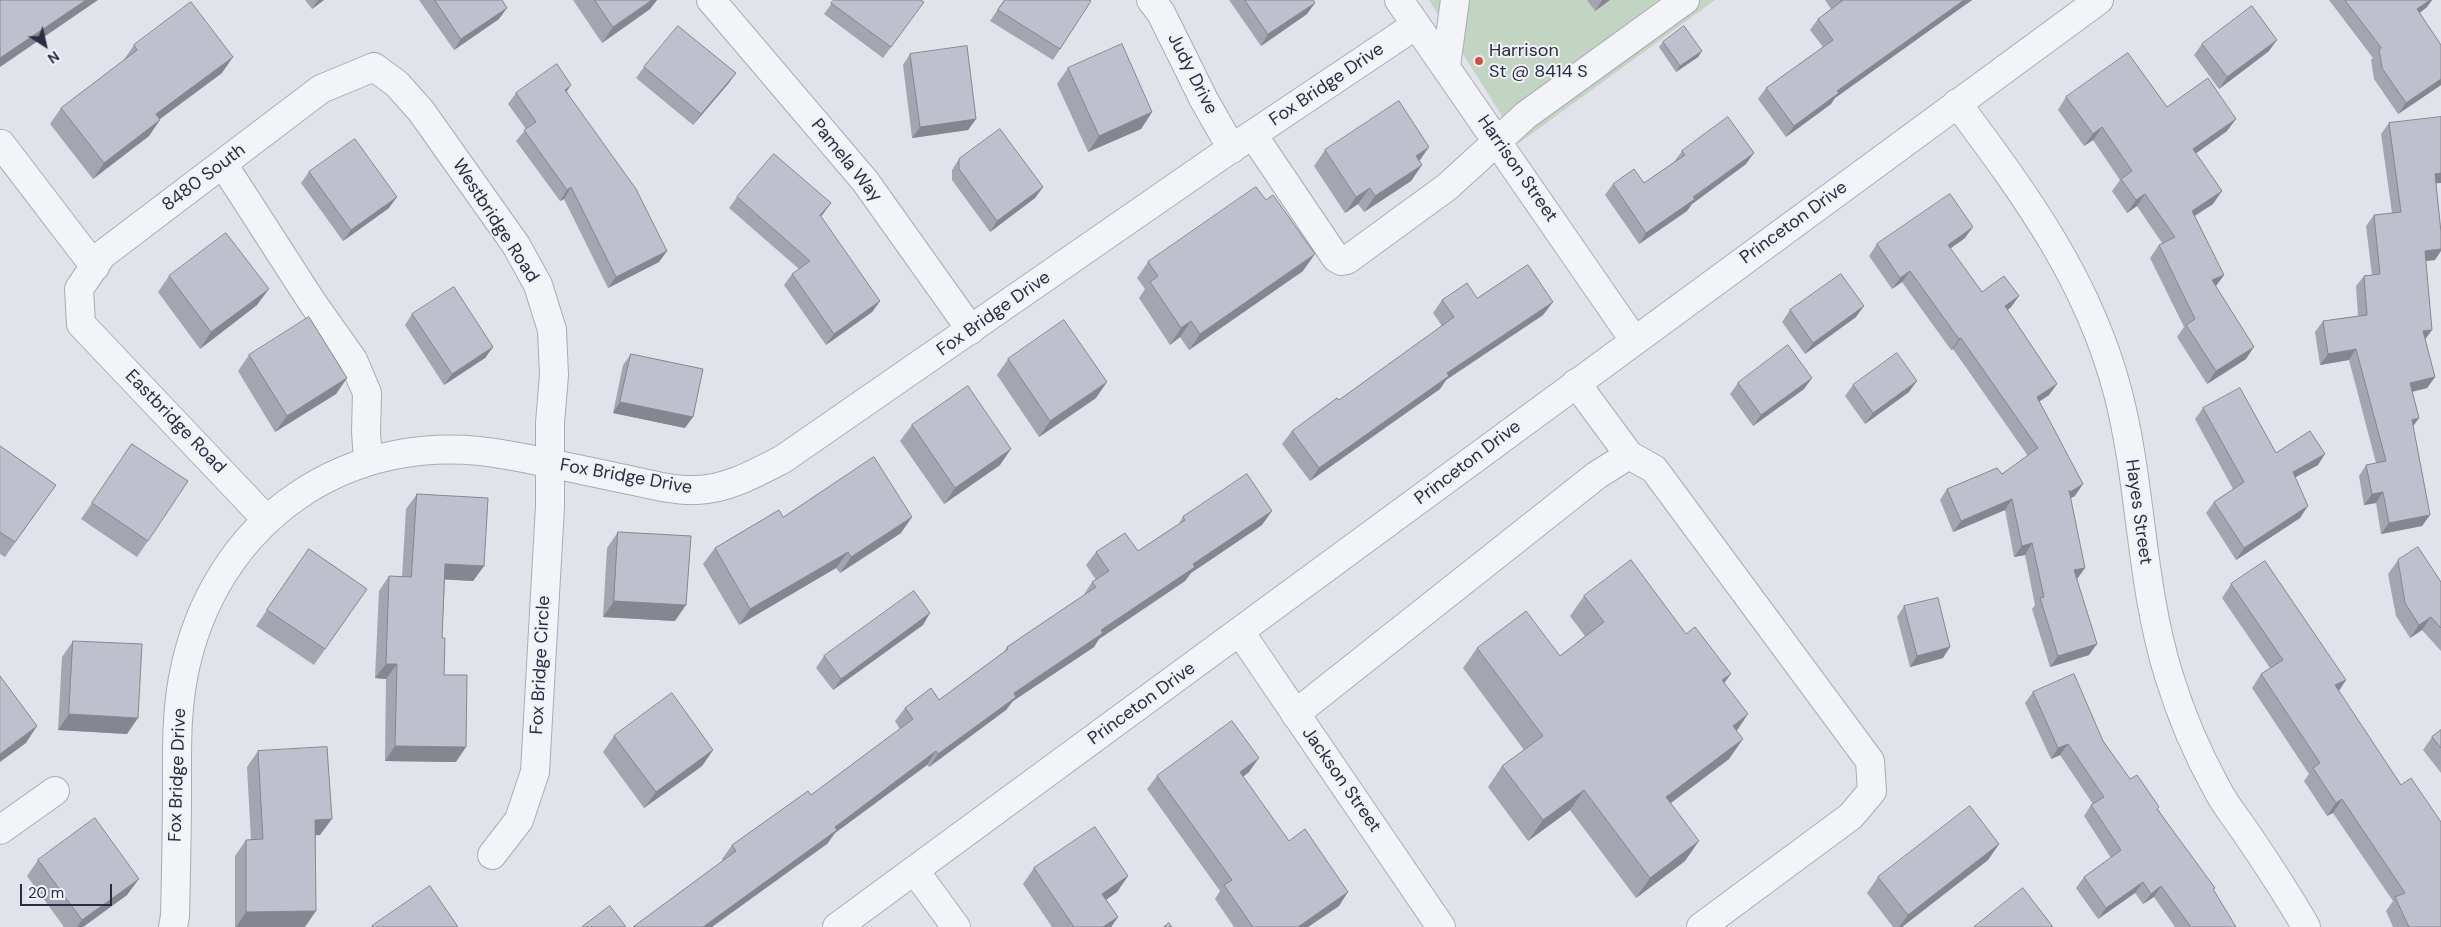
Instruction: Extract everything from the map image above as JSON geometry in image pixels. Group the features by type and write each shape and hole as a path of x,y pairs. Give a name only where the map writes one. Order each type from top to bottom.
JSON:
{"street":[{"name":"Pamela Way","path":"711,0 865,181 972,330"},
{"name":"Judy Drive","path":"1151,0 1161,13 1204,100 1243,142 1336,258 1341,261 1347,260 1431,200 1497,140"},
{"name":"Harrison Street","path":"1399,0 1634,340"},
{"path":"1446,66 1455,0"},
{"path":"1497,140 1526,115 1685,0"},
{"name":"Princeton Drive","path":"838,927 2098,0"},
{"name":"Fox Bridge Drive","path":"173,927 175,916 176,728 183,678 194,633 212,591 237,553 267,520 298,494 332,474 368,460 413,450 459,449 505,454 656,485 698,490 740,481 783,459 1416,25"},
{"name":"8480 South","path":"81,324 79,290 102,255 321,89 374,67"},
{"name":"Westbridge Road","path":"374,67 397,84 421,111 516,245 538,285 552,330 554,376 550,423 550,464"},
{"name":"Hayes Street","path":"1957,103 2038,215 2073,274 2102,338 2118,394 2130,454 2151,610 2169,676 2191,738 2218,791 2291,901 2306,927"},
{"path":"1,144 94,267"},
{"path":"223,164 312,302 353,360 367,393 365,426 368,460"},
{"name":"Eastbridge Road","path":"81,324 267,520"},
{"path":"1576,384 1629,456 1654,469 1870,761 1872,791 1851,816 1702,927"},
{"path":"1295,714 1598,475 1629,456"},
{"name":"Fox Bridge Circle","path":"492,855 519,820 535,772 550,464"},
{"name":"Jackson Street","path":"1240,632 1441,927"},
{"path":"0,830 55,791"},
{"path":"915,871 956,927"}],"green space":[{"path":"1429,0 1715,0 1519,143"}],"building":[{"path":"86,0 0,58 0,1"},
{"path":"435,0 502,0 507,8 461,39"},
{"path":"595,0 652,0 613,27"},
{"path":"834,0 921,0 924,2 891,47 831,3"},
{"path":"1005,0 1091,1 1060,49 998,10"},
{"path":"1245,0 1313,0 1315,3 1268,34"},
{"path":"1841,0 1964,0 1837,91 1839,93 1794,126 1766,88 1833,40 1818,19"},
{"path":"2345,0 2430,0 2417,9 2441,45 2441,79 2406,103 2382,68 2379,49 2381,48"},
{"path":"191,2 233,57 156,114 160,120 104,163 61,108 137,50 134,45"},
{"path":"2252,6 2277,40 2227,77 2202,44"},
{"path":"678,26 736,73 701,114 644,67"},
{"path":"1684,26 1702,51 1680,66 1663,42"},
{"path":"1122,44 1152,112 1099,136 1068,68"},
{"path":"967,46 976,119 920,127 910,54"},
{"path":"2128,53 2167,107 2208,78 2236,119 2193,149 2222,191 2192,211 2224,275 2212,280 2254,347 2216,371 2186,325 2195,319 2159,245 2175,237 2145,194 2136,200 2121,179 2132,171 2102,127 2093,134 2066,97"},
{"path":"557,64 571,85 565,90 636,189 667,251 616,277 571,187 567,190 524,130 536,122 516,93"},
{"path":"1399,101 1429,147 1416,156 1422,165 1375,196 1370,188 1356,197 1325,150"},
{"path":"1728,117 1754,153 1693,197 1695,199 1646,233 1613,184 1634,169 1644,183 1685,155 1682,151"},
{"path":"2441,117 2441,173 2435,174 2441,249 2425,251 2432,330 2423,331 2435,377 2410,383 2419,418 2412,420 2430,515 2389,523 2383,492 2372,494 2366,465 2386,461 2356,349 2328,354 2323,321 2367,315 2364,276 2380,274 2374,215 2401,212 2389,123"},
{"path":"1000,129 1043,187 997,221 959,169 959,159"},
{"path":"355,139 397,197 351,230 309,172"},
{"path":"774,154 831,203 820,215 880,301 834,334 792,274 810,261 737,197"},
{"path":"1256,187 1266,200 1273,195 1315,254 1200,334 1191,321 1181,328 1150,282 1158,276 1148,262"},
{"path":"1950,194 1973,227 1948,245 1982,292 2004,276 2019,296 2005,306 2057,384 2037,397 2083,484 2070,492 2069,490 2085,568 2074,570 2097,644 2058,656 2040,598 2044,597 2032,543 2022,546 2012,499 1961,521 1947,489 1997,468 2002,474 2038,448 1961,338 1959,339 1910,271 1900,278 1877,244"},
{"path":"226,233 269,289 211,332 169,276"},
{"path":"1528,265 1553,302 1447,373 1449,376 1319,468 1292,431 1337,398 1339,400 1454,317 1442,300 1467,283 1477,298"},
{"path":"1841,274 1864,306 1813,343 1790,310"},
{"path":"454,287 493,347 452,374 412,314"},
{"path":"309,317 347,378 287,416 249,355"},
{"path":"1064,320 1107,382 1050,421 1008,359"},
{"path":"1788,345 1812,378 1761,415 1738,383"},
{"path":"1897,353 1917,381 1873,413 1853,385"},
{"path":"631,354 703,369 693,417 620,402"},
{"path":"968,386 1011,449 955,488 912,425"},
{"path":"2240,388 2276,453 2310,431 2325,454 2293,472 2308,506 2244,548 2214,502 2244,482 2203,408"},
{"path":"132,444 188,481 148,541 92,503"},
{"path":"0,446 56,485 15,542 0,532"},
{"path":"874,457 912,517 851,557 848,552 750,609 715,548 779,510 783,517"},
{"path":"1247,474 1272,511 1193,564 1195,567 1101,630 1103,633 1014,693 1016,697 938,754 936,751 835,827 837,830 703,927 633,927 736,851 732,845 808,791 811,795 913,719 905,708 931,688 939,700 1008,649 1007,647 1096,587 1092,582 1109,571 1096,552 1125,533 1138,551 1185,520 1183,517"},
{"path":"417,494 488,498 484,566 445,564 442,638 445,638 444,675 467,675 466,747 395,746 397,664 386,664 389,576 411,577"},
{"path":"618,532 691,536 686,605 614,601"},
{"path":"2418,547 2441,582 2441,628 2431,617 2419,625 2405,603 2398,560"},
{"path":"309,549 367,589 325,649 267,610"},
{"path":"1631,560 1686,634 1695,627 1731,674 1722,680 1748,714 1733,726 1743,739 1666,797 1699,841 1650,878 1584,790 1543,820 1502,766 1543,736 1477,648 1526,611 1560,656 1604,622 1584,596"},
{"path":"2265,561 2346,680 2335,685 2401,785 2411,778 2441,822 2441,927 2409,927 2395,897 2405,893 2342,799 2336,803 2313,768 2320,763 2261,674 2283,660 2231,584"},
{"path":"914,591 930,613 841,679 824,656"},
{"path":"1938,598 1950,647 1917,656 1904,606"},
{"path":"73,641 142,644 138,718 69,714"},
{"path":"2074,674 2103,741 2130,779 2137,775 2159,807 2157,809 2215,888 2213,889 2236,927 2191,927 2161,886 2151,894 2143,882 2106,908 2084,877 2121,850 2091,805 2104,797 2068,744 2058,748 2033,692"},
{"path":"0,676 37,726 0,754"},
{"path":"672,693 713,750 656,792 614,736"},
{"path":"1232,721 1259,758 1240,772 1289,841 1305,829 1348,892 1298,927 1253,927 1224,885 1232,880 1157,776"},
{"path":"2441,730 2441,748 2432,737"},
{"path":"327,747 332,819 315,820 316,911 246,912 246,840 263,839 258,751"},
{"path":"1970,806 1999,844 1908,915 1878,877"},
{"path":"95,818 139,879 82,920 38,860"},
{"path":"1095,827 1128,876 1102,894 1118,917 1103,927 1074,927 1034,868"},
{"path":"430,886 458,927 372,926"},
{"path":"2023,888 2053,927 1974,927"},
{"path":"610,906 626,927 582,927"},
{"path":"1169,923 1172,927 1164,927"}],"place":[{"name":"Harrison St @ 8414 S","path":"1479,61"}]}
